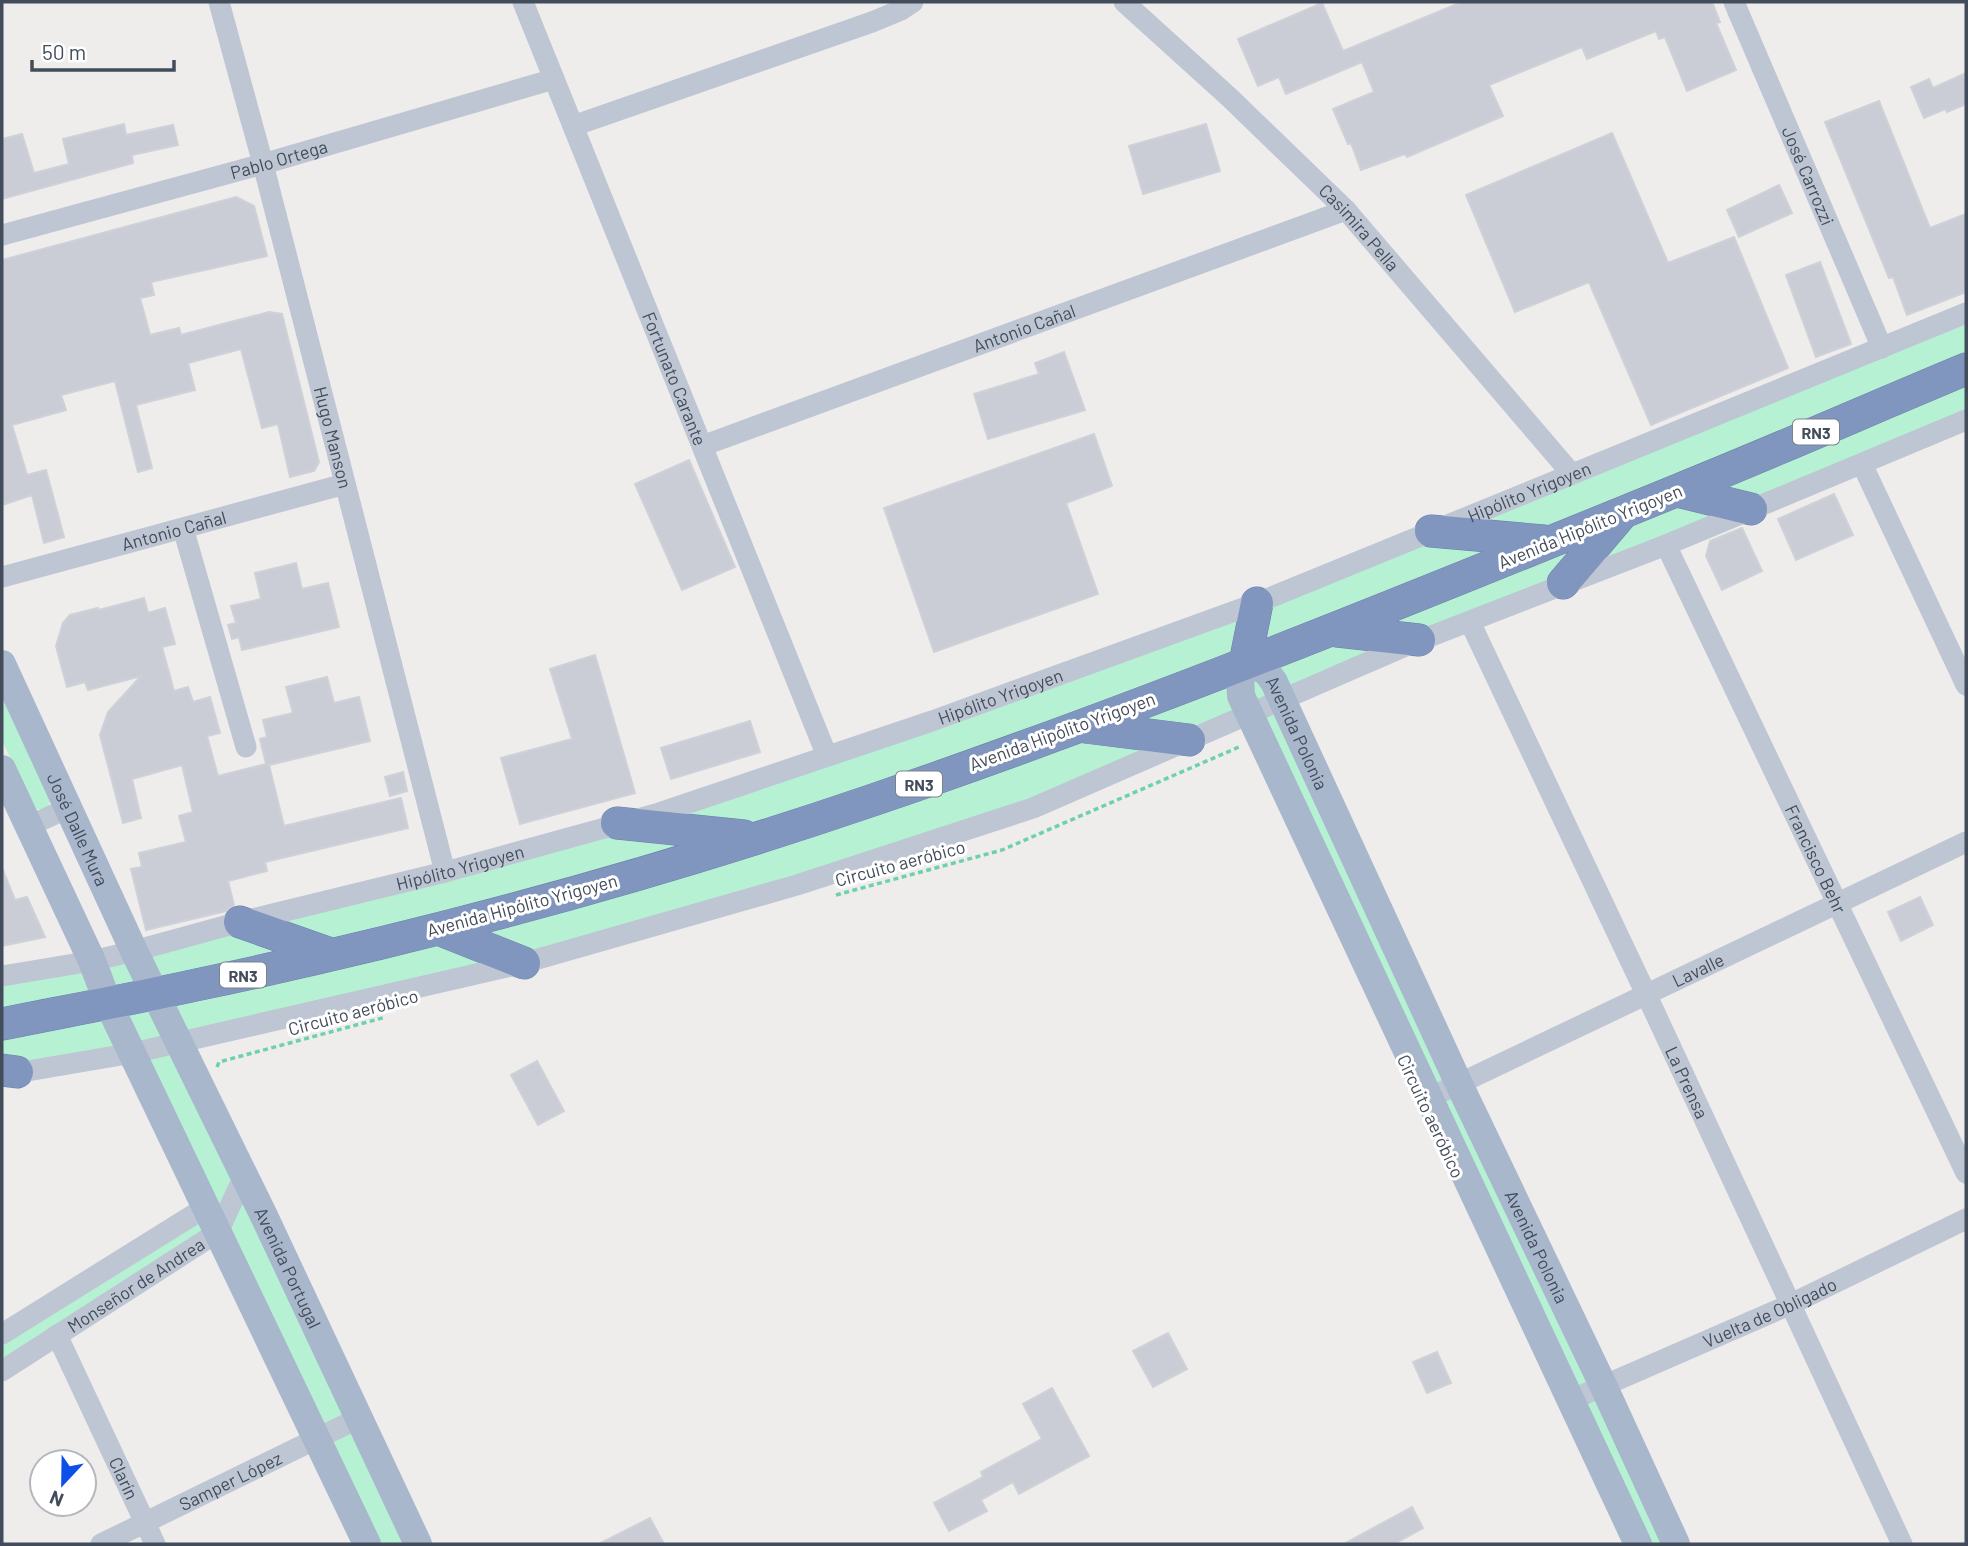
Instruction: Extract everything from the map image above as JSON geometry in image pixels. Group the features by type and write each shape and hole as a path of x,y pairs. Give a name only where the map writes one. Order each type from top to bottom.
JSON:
{"highway":[{"name":"Avenida Hipólito Yrigoyen","path":"2,1024 155,994 438,929 613,881 867,802 1080,726 1332,631 1963,373"},
{"path":"1677,491 1751,509"},
{"path":"1563,583 1625,511"},
{"path":"1431,531 1549,542"},
{"path":"1245,663 1256,603"},
{"path":"1332,631 1419,640"},
{"path":"1080,726 1189,740"},
{"path":"617,823 756,838"},
{"path":"240,922 331,954"},
{"path":"438,929 524,963"}],"main road":[{"name":"Avenida Polonia","path":"1638,1544 1249,713 1239,689 1245,663 1259,667 1271,675 1459,1084 1676,1544"},
{"name":"José Dalle Mura","path":"2,664 155,994"},
{"path":"2,769 92,961 108,1003 367,1544"},
{"name":"Avenida Portugal","path":"155,994 418,1544"}],"street":[{"name":"Hugo Manson","path":"219,2 445,872"},
{"name":"Fortunato Carante","path":"523,2 827,756"},
{"path":"573,127 872,22 913,2"},
{"name":"Casimira Pella","path":"1124,2 1229,97 1346,210 1571,473"},
{"name":"José Carrozzi","path":"1734,2 1882,348"},
{"name":"Pablo Ortega","path":"2,235 263,164 554,79"},
{"name":"Antonio Cañal","path":"702,446 1346,210"},
{"name":"Hipólito Yrigoyen","path":"2,976 92,961 445,872 659,813 932,722 1256,603 1966,313"},
{"path":"7,1072 133,1053 524,963 797,885 1020,812 1419,640 1666,545 1966,420"},
{"path":"1862,464 1966,685"},
{"name":"Antonio Cañal","path":"2,577 345,484"},
{"path":"183,528 246,747"},
{"name":"Francisco Behr","path":"1666,545 1966,1173"},
{"name":"La Prensa","path":"1470,622 1902,1544"},
{"path":"29,826 68,808"},
{"name":"Lavalle","path":"1429,1098 1966,842"},
{"name":"Monseñor de Andrea","path":"2,1371 218,1232 244,1176"},
{"name":"Monseñor de Andrea","path":"2,1334 206,1207"},
{"name":"Vuelta de Obligado","path":"1571,1400 1789,1305 1966,1219"},
{"name":"Clarín","path":"57,1335 155,1544"},
{"name":"Samper López","path":"101,1544 359,1418"}],"path":[{"name":"Circuito aeróbico","path":"827,898 1002,850 1240,747"},
{"name":"Circuito aeróbico","path":"216,1070 219,1062 395,1015"}],"green space":[{"path":"1966,313 1966,420 1282,699 1676,1544 1638,1544 1249,714 1189,740 797,885 178,1042 418,1544 367,1544 218,1232 2,1371 2,1334 206,1206 133,1054 2,1075 2,976 445,872 932,721"},
{"path":"2,689 52,798 46,810 36,809 2,741"}],"building":[{"path":"1462,2 1712,2 1720,22 1716,23 1736,70 1687,91 1665,37 1659,39 1656,31 1587,59 1582,47 1489,85 1503,116 1407,157 1405,154 1361,170 1351,143 1348,144 1333,109 1374,92 1362,62 1286,94 1279,77 1258,86 1238,39 1322,3 1343,51"},
{"path":"1966,73 1966,104 1924,118 1911,87 1929,79 1933,88"},
{"path":"1879,101 1930,228 1966,214 1966,292 1907,315 1825,122"},
{"path":"124,124 126,135 173,125 178,145 132,155 133,163 2,199 2,139 22,134 34,173 69,164 63,139"},
{"path":"1206,124 1220,171 1143,194 1129,146"},
{"path":"1612,133 1668,263 1734,237 1788,368 1651,425 1589,282 1515,312 1466,195"},
{"path":"1779,185 1792,213 1739,237 1727,210"},
{"path":"236,197 254,206 267,256 151,282 154,295 140,298 150,335 179,328 181,335 269,312 282,314 319,462 314,471 290,477 278,424 262,428 241,349 188,363 195,390 136,405 152,468 138,472 115,381 61,395 66,410 12,425 27,475 46,470 64,537 44,543 32,495 2,505 2,260"},
{"path":"1820,262 1851,344 1816,357 1786,275"},
{"path":"1064,352 1085,410 988,439 974,394 1039,374 1035,363"},
{"path":"1094,434 1112,486 1066,503 1098,594 934,652 884,508"},
{"path":"689,460 735,567 682,590 635,484"},
{"path":"1834,494 1853,535 1796,560 1778,519"},
{"path":"1742,528 1762,571 1722,590 1706,556 1710,541"},
{"path":"296,563 302,589 328,583 339,627 242,650 239,637 232,639 228,625 236,623 231,606 261,599 255,573"},
{"path":"144,598 148,613 165,608 175,644 162,647 174,691 188,687 193,702 210,697 220,733 207,736 218,776 266,764 260,739 267,737 263,720 293,713 286,687 327,677 334,703 359,697 370,741 269,765 284,826 401,798 408,828 265,862 267,871 228,881 234,905 226,911 146,930 131,869 142,867 139,853 186,842 179,816 193,812 182,765 132,779 141,818 123,823 100,735 108,712 141,676 88,690 85,682 67,687 56,646 63,623 70,615"},
{"path":"595,655 635,793 520,824 501,758 572,739 550,669"},
{"path":"750,721 760,752 671,779 661,748"},
{"path":"403,772 407,791 390,796 385,777"},
{"path":"2,868 15,900 27,897 45,937 2,946"},
{"path":"1920,897 1933,925 1901,941 1888,912"},
{"path":"537,1061 564,1111 538,1125 511,1075"},
{"path":"1168,1333 1187,1369 1153,1387 1133,1351"},
{"path":"1437,1352 1451,1383 1427,1393 1413,1362"},
{"path":"1052,1388 1089,1456 1019,1494 1013,1482 981,1500 987,1511 949,1531 934,1503 983,1477 981,1472 1042,1439 1023,1404"},
{"path":"1412,1507 1423,1528 1394,1544 1344,1544"},
{"path":"650,1518 664,1544 599,1544"}]}
